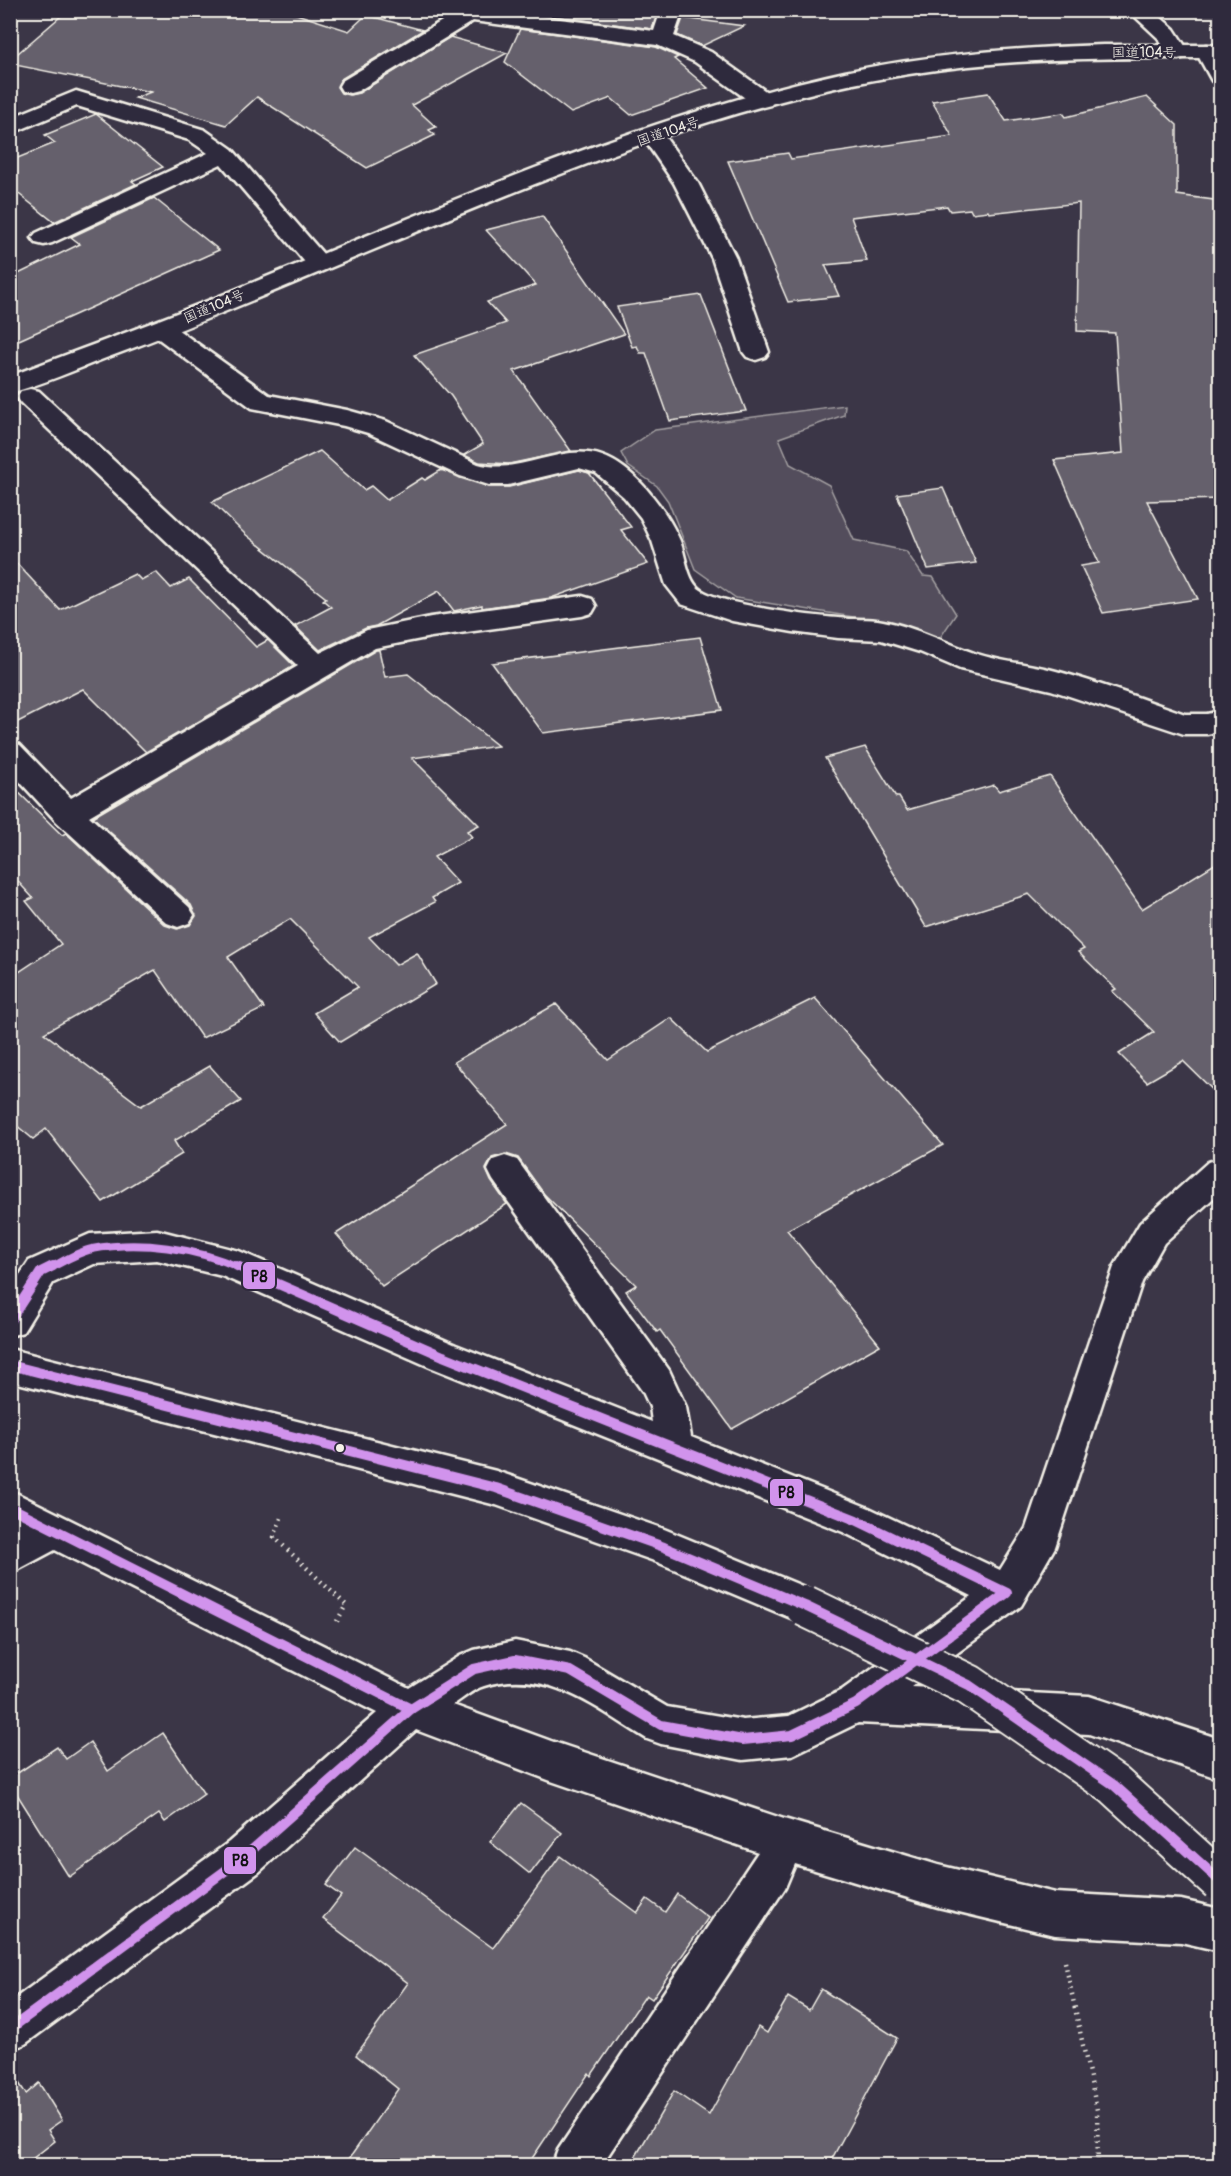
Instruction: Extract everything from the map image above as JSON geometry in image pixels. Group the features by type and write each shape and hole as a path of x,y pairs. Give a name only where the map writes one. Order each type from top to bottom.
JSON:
{"main road":[{"path":"434,10 662,39 703,57 764,100"},
{"path":"662,39 672,10"},
{"path":"1138,10 1166,34 1178,52"},
{"path":"350,86 468,15"},
{"name":"国道104号","path":"17,396 152,332 319,263 651,135 764,100 824,84 909,68 998,57 1095,51 1214,52"},
{"path":"1214,52 1221,76"},
{"path":"10,127 76,98 197,135 224,154 319,263"},
{"path":"651,135 686,183 724,258 756,352"},
{"path":"44,238 224,154"},
{"path":"152,332 261,402 347,418 377,427 469,470 489,476 508,476 579,460 594,462 605,467 633,491 652,514 666,541 680,585 691,597 732,611 793,622 838,628 882,630 930,645 970,662 1055,681 1184,723 1207,724 1221,721"},
{"path":"17,396 317,667"},
{"path":"68,814 293,684 317,667 367,640 431,627 582,606"},
{"path":"10,752 68,814 178,915"},
{"path":"505,1170 656,1381 668,1407 674,1447"},
{"path":"10,2029 244,1857 411,1709 474,1669 515,1660 570,1671 661,1725 743,1740 792,1735 856,1704 1007,1593 1042,1535 1126,1278 1152,1233 1221,1172"},
{"path":"10,1321 42,1272 90,1249 157,1245 227,1262 443,1356 856,1520 1007,1593"},
{"path":"10,1365 496,1488 664,1547 806,1606 969,1685 1114,1785 1221,1881"},
{"path":"10,1507 411,1709 551,1761 784,1840 938,1886 1055,1914 1181,1921 1221,1930"},
{"path":"10,1556 54,1531"},
{"path":"856,1704 1089,1715 1221,1759"},
{"path":"574,2166 770,1873 784,1840"}],"path":[{"path":"281,1518 274,1537 346,1605 313,1661"},
{"path":"1055,1914 1096,2110 1098,2166"}],"shaded area":[{"path":"845,405 844,415 779,438 790,464 829,485 854,540 906,551 923,576 933,577 956,614 940,638 884,622 736,598 695,569 668,501 657,486 628,466 621,453 655,430"}],"building":[{"path":"68,10 284,10 349,31 366,15 423,30 341,79 337,87 341,93 349,95 359,93 450,37 507,53 412,105 436,127 429,130 435,135 367,168 257,97 226,125 135,98 151,92 10,64 10,60"},
{"path":"530,10 628,10 657,14 652,29 529,13"},
{"path":"683,18 744,26 702,46 677,35"},
{"path":"520,29 656,47 678,57 674,59 708,88 631,115 611,98 571,113 505,62"},
{"path":"988,93 1006,121 1063,113 1066,117 1147,97 1177,125 1177,195 1221,201 1221,499 1147,501 1198,599 1103,613 1081,566 1099,563 1054,460 1123,453 1115,333 1077,331 1079,203 989,213 988,211 972,213 970,209 950,211 947,206 851,217 867,261 825,265 839,296 788,302 728,161 788,153 791,159 952,136 932,101"},
{"path":"96,114 163,167 132,181 136,184 54,222 10,187 10,161 55,143 45,135"},
{"path":"154,198 219,250 10,344 10,278 80,244 71,237"},
{"path":"542,216 624,334 514,371 571,451 509,464 479,462 464,455 483,444 451,396 414,355 506,323 487,302 536,285 486,230"},
{"path":"701,295 746,411 670,421 646,353 640,353 637,346 632,347 617,307"},
{"path":"320,451 364,490 371,486 387,500 422,478 425,480 441,470 489,487 509,487 579,470 589,473 631,527 621,530 648,564 551,598 482,608 482,605 454,611 439,591 376,626 366,628 320,650 295,626 331,607 323,600 326,598 245,534 212,502"},
{"path":"943,488 976,563 928,569 897,494"},
{"path":"10,556 60,610 135,574 141,580 156,572 171,588 189,579 256,647 268,640 294,666 146,752 83,689 10,726"},
{"path":"700,637 722,710 543,733 492,663"},
{"path":"379,650 385,677 408,674 498,746 412,758 479,825 467,831 472,837 434,857 458,883 432,898 435,902 369,937 396,965 417,953 436,984 340,1042 314,1013 358,987 290,919 228,957 264,1008 202,1038 155,970 44,1033 141,1106 210,1066 241,1101 174,1141 182,1154 103,1202 46,1129 33,1139 10,1120 10,978 61,944 26,901 33,898 10,873 10,784 62,835 66,833 165,925 177,929 190,925 196,916 191,905 93,817"},
{"path":"865,747 896,797 899,797 907,810 994,785 999,791 1050,776 1142,909 1221,860 1221,1098 1183,1061 1147,1082 1119,1054 1154,1032 1112,991 1116,989 1078,952 1084,949 1029,894 926,927 825,758"},
{"path":"815,998 943,1145 787,1230 880,1345 732,1429 660,1330 657,1332 626,1291 636,1285 544,1194 518,1158 506,1154 492,1158 486,1169 491,1181 507,1204 382,1286 336,1234 507,1124 454,1062 556,1004 608,1060 671,1018 707,1052"},
{"path":"163,1733 204,1794 165,1822 159,1814 69,1877 10,1783 10,1778 57,1747 66,1759 90,1742 108,1771"},
{"path":"521,1803 562,1833 530,1874 490,1842"},
{"path":"355,1847 493,1948 560,1856 637,1913 647,1899 665,1912 677,1894 708,1918 652,1999 646,1995 591,2076 589,2073 527,2166 344,2166 398,2089 356,2055 408,1983 323,1919 341,1896 326,1885"},
{"path":"821,1989 897,2038 828,2166 630,2166 674,2091 709,2115 758,2027 767,2033 788,1997 809,2010"},
{"path":"10,2069 26,2094 39,2083 62,2120 48,2130 55,2141 23,2166 10,2166"}],"transit line":[{"name":"P8","path":"10,1320 41,1272 90,1249 157,1245 227,1262 443,1356 856,1520 1007,1593 856,1704 792,1735 743,1740 661,1725 570,1671 515,1660 474,1669 411,1709 244,1857 10,2029"},
{"name":"P8","path":"10,1365 496,1488 664,1547 805,1606 969,1685 1114,1785 1220,1881"},
{"name":"P8","path":"10,1507 411,1709"}]}
